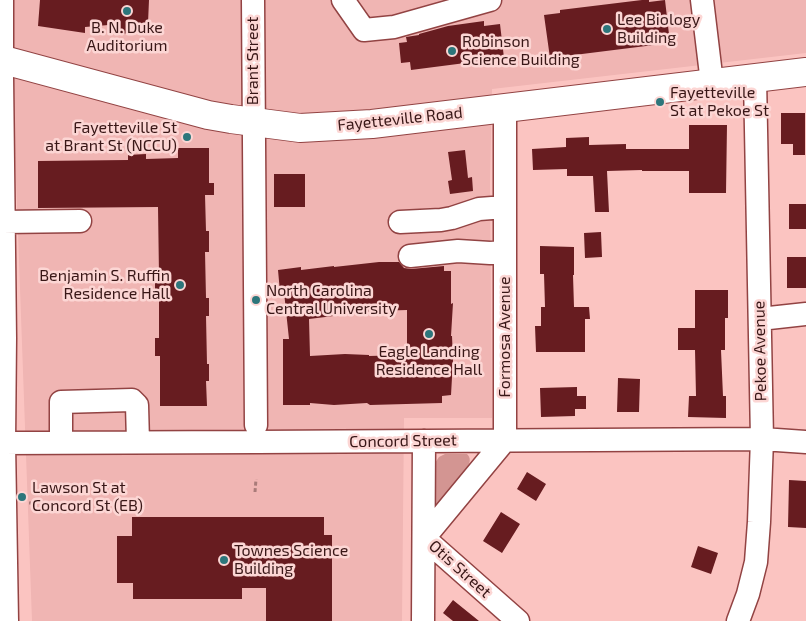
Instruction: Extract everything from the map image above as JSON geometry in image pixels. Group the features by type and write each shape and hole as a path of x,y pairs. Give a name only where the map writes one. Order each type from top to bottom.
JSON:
{"main road":[{"name":"Fayetteville Road","path":"1,59 208,115 232,120 300,128 372,124 806,72"}],"street":[{"path":"2,0 1,59 5,338 2,442 7,621"},
{"name":"Brant Street","path":"253,0 256,425"},
{"path":"343,0 364,30 394,27 466,4 490,0"},
{"path":"702,0 712,83"},
{"name":"Pekoe Avenue","path":"738,621 748,594 756,562 762,439 755,78"},
{"name":"Formosa Avenue","path":"505,108 505,440"},
{"path":"400,222 441,220 479,209 505,208"},
{"path":"3,222 80,221"},
{"path":"410,256 458,251 505,252"},
{"path":"760,319 806,314"},
{"path":"61,442 60,402 132,400 137,405 138,442"},
{"name":"Concord Street","path":"2,442 762,439 806,442"},
{"path":"424,538 505,440"},
{"path":"423,621 424,441"},
{"name":"Otis Street","path":"424,538 518,621"}],"path":[{"path":"255,492 256,479"},
{"path":"29,503 36,503"}],"shaded area":[{"name":"North Carolina Central University","path":"0,0 806,0 806,53 492,89 490,183 492,418 404,418 402,621 32,621 11,39"},
{"path":"445,454 467,454 470,462 445,503 438,505 435,500 435,463 439,457"}],"building":[{"path":"40,0 149,0 148,23 132,25 131,34 120,33 120,24 85,27 85,33 38,26"},
{"name":"Lee Biology Building","path":"649,0 649,2 665,0 670,43 550,58 544,15 560,13 560,10"},
{"name":"Robinson Science Building","path":"484,21 484,26 500,24 504,58 411,70 410,62 401,63 399,43 407,42 406,37 448,26"},
{"path":"781,113 805,113 805,155 793,155 793,144 781,144"},
{"path":"689,125 727,125 726,193 689,193 689,171 607,171 609,212 595,212 593,176 567,176 567,169 533,170 532,149 566,147 566,138 589,137 589,145 626,144 626,149 689,149"},
{"name":"Benjamin S. Ruffin Residence Hall","path":"178,148 209,148 209,183 214,183 214,195 205,195 206,231 209,231 209,252 205,252 206,298 209,298 209,316 206,316 207,364 209,364 209,381 206,381 207,406 160,406 160,356 155,356 155,338 159,338 159,294 155,294 155,275 159,275 158,207 38,208 38,161 128,160 128,155 146,154 146,159 178,158"},
{"path":"465,150 468,178 472,177 473,191 450,194 448,181 452,180 448,152"},
{"path":"274,174 305,174 305,207 274,207"},
{"path":"789,204 806,204 806,229 789,229"},
{"path":"601,232 602,257 585,258 584,233"},
{"path":"540,246 574,247 574,307 589,307 590,319 585,319 585,352 536,352 535,326 541,326 541,307 545,307 544,274 540,274"},
{"path":"787,257 806,257 806,288 787,288"},
{"name":"Eagle Landing Residence Hall","path":"379,262 399,262 404,268 444,266 444,271 451,271 453,360 451,395 442,396 442,403 334,405 310,403 310,405 283,405 283,339 289,339 284,292 280,292 278,270 301,267 301,270","holes":["407,310 407,355 369,356 345,354 310,356 309,319 374,311"]},
{"path":"695,290 728,290 728,318 725,318 725,350 721,350 723,396 726,396 726,418 688,417 689,396 696,396 695,350 678,350 678,328 695,328"},
{"path":"618,378 640,379 639,412 617,412"},
{"path":"577,387 577,396 586,396 586,409 575,409 575,416 541,417 540,388"},
{"path":"527,472 546,484 536,501 517,489"},
{"path":"789,480 806,481 806,528 788,527"},
{"path":"501,512 520,524 502,553 483,541"},
{"name":"Townes Science Building","path":"132,517 324,517 324,535 332,535 332,621 266,621 266,588 242,588 242,599 133,599 133,583 117,583 117,536 132,536"},
{"path":"698,546 718,553 711,574 691,567"},
{"path":"453,600 479,621 453,621 443,613"}],"place":[{"name":"B. N. Duke Auditorium","path":"127,11"},
{"name":"Lee Biology Building","path":"607,29"},
{"name":"Robinson Science Building","path":"452,51"},
{"name":"Fayetteville St at Pekoe St","path":"660,102"},
{"name":"Fayetteville St at Brant St (NCCU)","path":"187,137"},
{"name":"Benjamin S. Ruffin Residence Hall","path":"180,285"},
{"name":"North Carolina Central University","path":"256,300"},
{"name":"Eagle Landing Residence Hall","path":"429,334"},
{"name":"Lawson St at Concord St (EB)","path":"22,497"},
{"name":"Townes Science Building","path":"224,560"}]}
